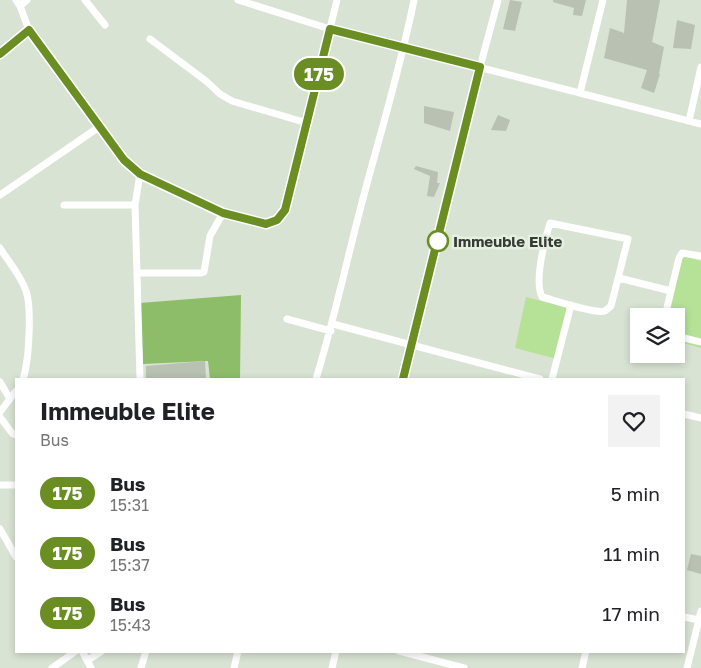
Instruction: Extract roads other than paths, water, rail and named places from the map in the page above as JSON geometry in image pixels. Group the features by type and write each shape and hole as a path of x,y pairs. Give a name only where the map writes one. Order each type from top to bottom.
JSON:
{"street":[{"path":"27,0 18,3 29,30 124,160 140,174 223,213 266,224 277,220 285,210 337,0"},
{"path":"85,0 105,25"},
{"path":"238,0 330,29 701,124"},
{"path":"316,378 332,327 365,193 404,48 414,0"},
{"path":"403,378 498,0"},
{"path":"580,93 603,0"},
{"path":"0,54 29,30"},
{"path":"150,39 206,81 220,94 232,101 308,123"},
{"path":"689,121 701,67"},
{"path":"0,195 99,126"},
{"path":"140,174 135,205 140,378"},
{"path":"64,204 135,205"},
{"path":"137,273 204,272 210,236 223,213"},
{"path":"550,223 628,238 619,278 611,306 606,311 599,312 542,297 539,291 540,270 550,223"},
{"path":"0,248 26,290 28,300 28,348 23,378"},
{"path":"667,308 682,253 701,256"},
{"path":"619,278 671,292"},
{"path":"552,378 571,305"},
{"path":"287,319 412,345 536,378"},
{"path":"685,338 701,342"},
{"path":"0,382 10,399"},
{"path":"0,412 15,392"},
{"path":"685,414 701,418"},
{"path":"0,417 12,433 15,434"},
{"path":"0,485 15,485"},
{"path":"0,529 15,555"},
{"path":"687,668 701,611"},
{"path":"685,617 699,620"},
{"path":"52,668 73,653"},
{"path":"83,653 92,668"},
{"path":"88,660 99,653"},
{"path":"141,668 145,653"},
{"path":"234,668 238,653"},
{"path":"332,668 336,653"},
{"path":"407,653 464,668"},
{"path":"582,668 586,653"}],"place":[{"name":"Immeuble Elite","path":"438,241"}]}
